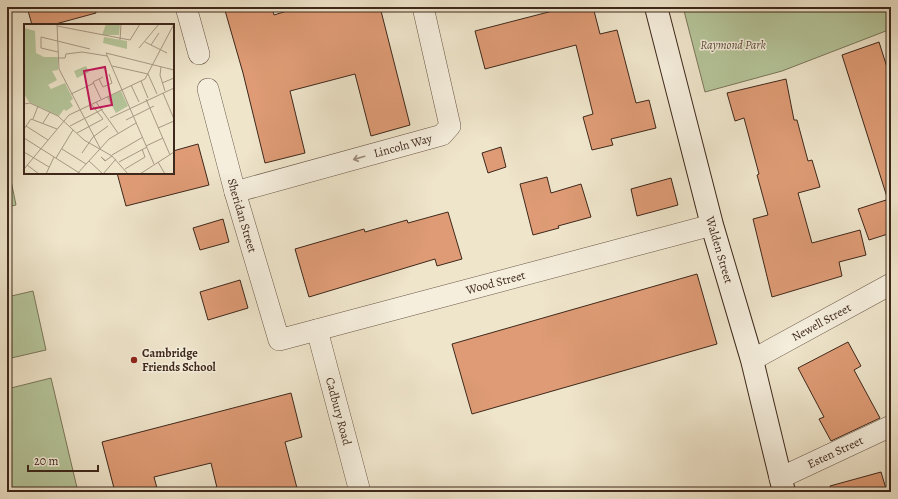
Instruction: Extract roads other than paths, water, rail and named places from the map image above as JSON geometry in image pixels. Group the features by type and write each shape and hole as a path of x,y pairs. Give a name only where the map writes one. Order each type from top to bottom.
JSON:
{"street":[{"path":"186,7 199,54"},
{"name":"Lincoln Way","path":"235,192 442,134 447,131 450,126 423,7"},
{"name":"Walden Street","path":"656,7 712,225 752,360 782,485"},
{"name":"Sheridan Street","path":"208,89 235,192 279,340"},
{"name":"Wood Street","path":"279,340 712,225"},
{"name":"Newell Street","path":"752,360 891,284"},
{"name":"Cadbury Road","path":"317,330 360,492"},
{"name":"Esten Street","path":"782,485 891,426"}],"place":[{"name":"Cambridge Friends School","path":"134,360"}],"park label":[{"name":"Raymond Park","path":"733,45"}]}
